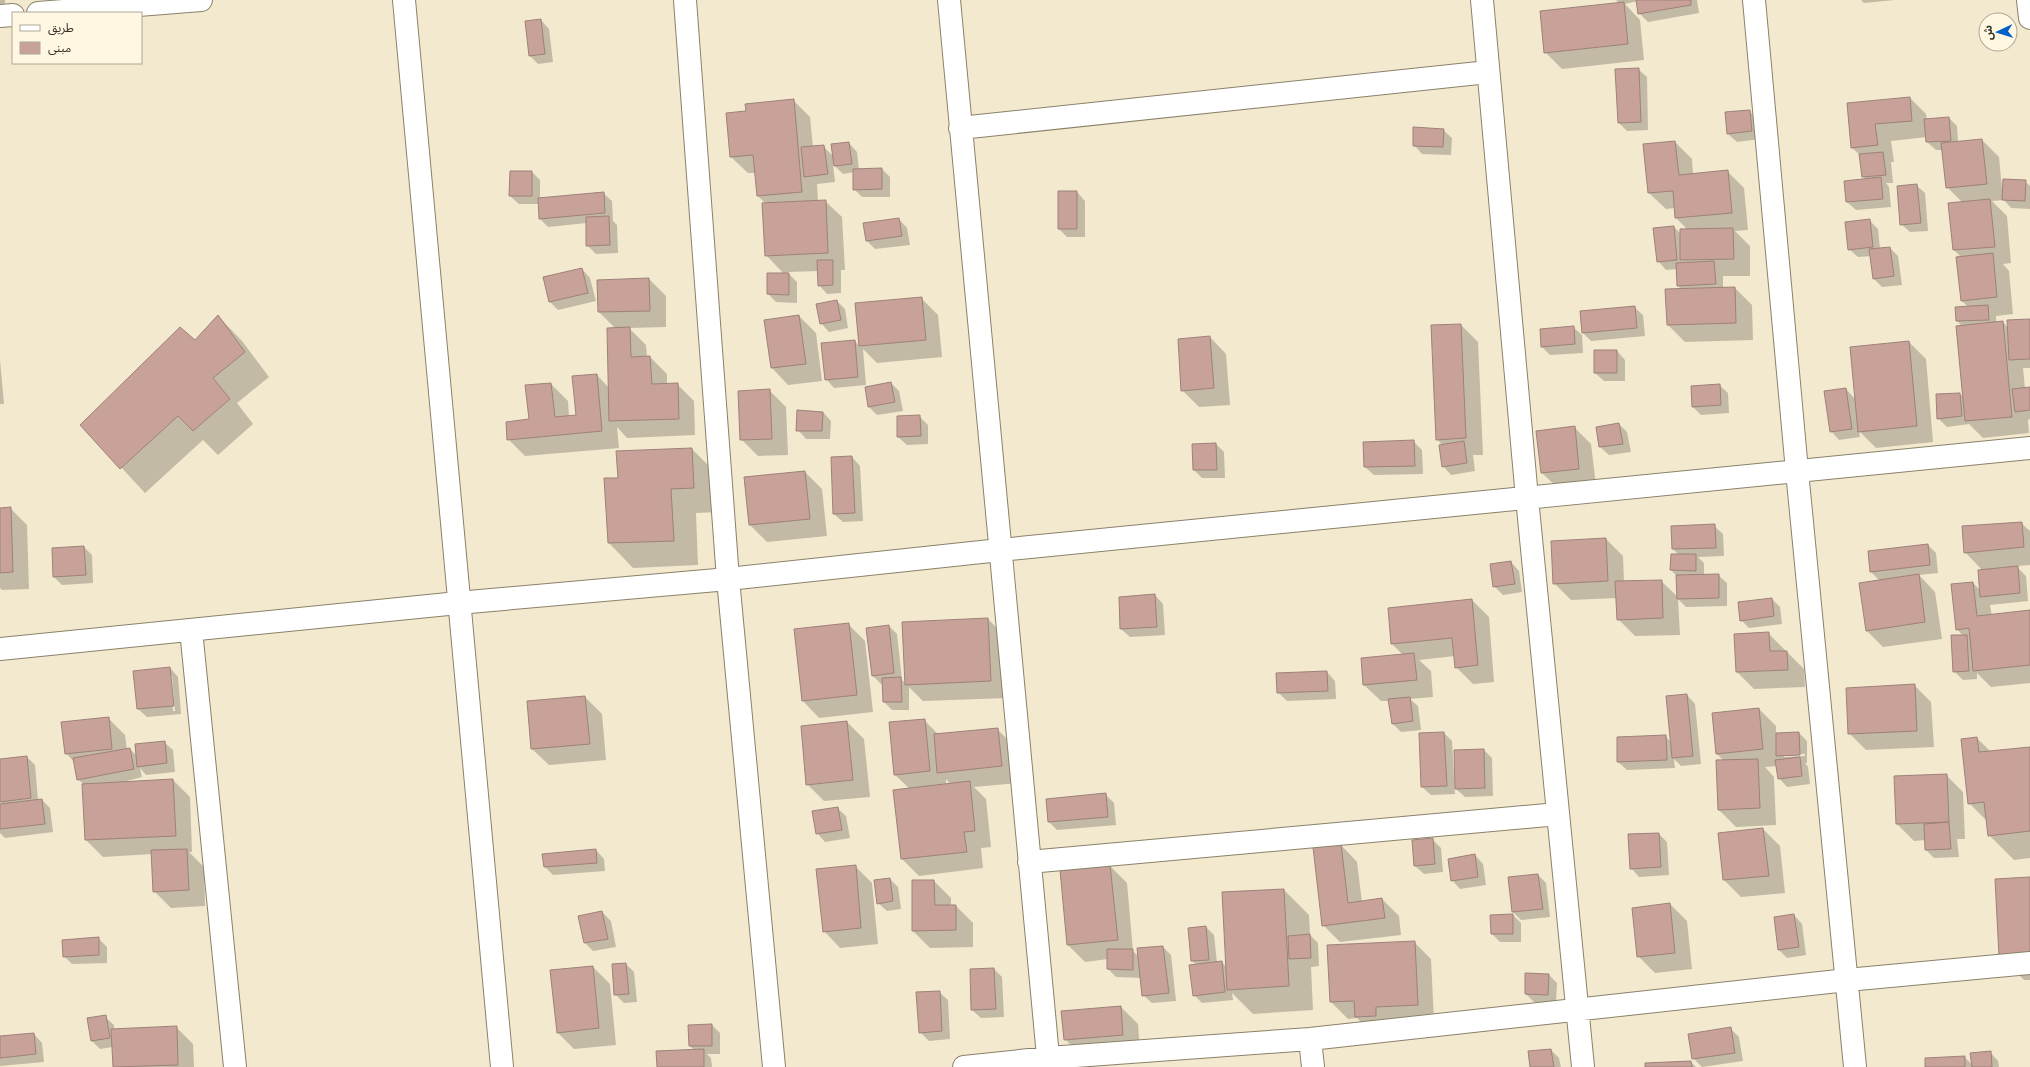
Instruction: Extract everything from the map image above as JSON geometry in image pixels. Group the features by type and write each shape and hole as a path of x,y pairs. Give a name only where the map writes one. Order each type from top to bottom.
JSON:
{"street":[{"path":"47,12 125,3 201,0"},
{"path":"404,0 458,603 502,1067"},
{"path":"685,0 728,579 774,1067"},
{"path":"949,0 1048,1062"},
{"path":"1482,0 1527,498 1583,1067"},
{"path":"1754,0 1797,471 1855,1067"},
{"path":"2028,0 2030,18"},
{"path":"0,16 12,15"},
{"path":"960,128 1488,72"},
{"path":"0,649 458,603 728,579 1000,550 2030,448"},
{"path":"192,630 236,1067"},
{"path":"1029,862 1558,814"},
{"path":"964,1067 1048,1062 1310,1039 1847,980 2030,963"},
{"path":"1310,1039 1313,1067"}],"building":[{"path":"1636,0 1691,0 1691,5 1638,14"},
{"path":"1624,2 1628,44 1544,53 1540,11"},
{"path":"541,19 545,54 529,56 525,21"},
{"path":"1639,68 1641,122 1618,123 1615,69"},
{"path":"1910,97 1912,121 1875,124 1878,145 1851,148 1847,103"},
{"path":"794,99 802,192 757,196 753,155 730,157 726,113 746,111 745,104"},
{"path":"1750,110 1752,131 1727,134 1725,112"},
{"path":"1949,117 1951,141 1926,142 1924,119"},
{"path":"1413,127 1444,129 1443,147 1413,146"},
{"path":"1982,139 1987,184 1946,188 1941,143"},
{"path":"1675,141 1679,175 1728,170 1732,213 1675,218 1673,191 1648,193 1643,144"},
{"path":"849,142 852,164 834,166 831,144"},
{"path":"824,145 828,174 804,177 801,147"},
{"path":"1883,152 1886,175 1862,177 1859,154"},
{"path":"882,168 882,189 853,190 853,169"},
{"path":"510,171 532,171 532,196 509,196"},
{"path":"1881,177 1883,199 1846,202 1844,181"},
{"path":"2003,179 2026,180 2025,201 2002,200"},
{"path":"1917,184 1921,223 1900,225 1897,186"},
{"path":"1058,191 1077,191 1077,229 1058,229"},
{"path":"604,192 605,213 539,219 538,198"},
{"path":"1990,199 1995,247 1953,250 1948,203"},
{"path":"826,200 828,253 765,256 762,203"},
{"path":"609,216 610,245 586,246 586,217"},
{"path":"899,218 902,236 866,241 863,223"},
{"path":"1870,219 1873,247 1848,250 1845,222"},
{"path":"1674,226 1677,260 1657,262 1653,228"},
{"path":"1733,228 1734,259 1680,260 1680,229"},
{"path":"1890,247 1894,276 1873,279 1869,249"},
{"path":"1993,253 1997,297 1961,301 1956,257"},
{"path":"817,260 833,260 833,285 818,286"},
{"path":"1714,261 1716,284 1677,286 1676,263"},
{"path":"582,268 588,293 549,302 543,277"},
{"path":"767,273 789,273 789,295 767,294"},
{"path":"649,278 650,311 598,312 597,280"},
{"path":"1735,287 1736,323 1667,325 1665,289"},
{"path":"922,297 926,340 859,346 855,303"},
{"path":"837,300 841,320 820,324 816,304"},
{"path":"1988,305 1989,320 1956,321 1955,307"},
{"path":"1635,306 1637,328 1582,333 1580,311"},
{"path":"218,315 245,352 213,378 230,399 193,431 178,416 120,469 80,425 180,327 195,340"},
{"path":"799,315 806,364 771,368 764,320"},
{"path":"2030,319 2030,359 2009,360 2007,320"},
{"path":"2003,321 2012,417 1965,421 1956,326"},
{"path":"1461,324 1466,438 1436,440 1431,325"},
{"path":"1574,326 1575,344 1541,347 1540,329"},
{"path":"630,327 631,357 650,356 652,384 678,383 679,419 609,421 607,328"},
{"path":"1210,336 1214,388 1181,391 1178,339"},
{"path":"855,340 858,377 825,380 821,343"},
{"path":"1909,341 1917,426 1858,432 1850,347"},
{"path":"1594,350 1617,350 1617,373 1594,373"},
{"path":"597,374 602,431 507,440 506,422 529,419 525,385 551,383 555,417 576,415 572,376"},
{"path":"891,382 895,402 868,407 865,387"},
{"path":"1720,384 1721,405 1692,407 1691,386"},
{"path":"2030,387 2030,410 2015,412 2012,389"},
{"path":"1846,388 1852,429 1830,432 1824,391"},
{"path":"770,389 772,439 740,440 738,391"},
{"path":"1960,393 1962,416 1937,419 1936,394"},
{"path":"797,410 823,412 822,431 796,431"},
{"path":"920,415 921,436 897,437 897,416"},
{"path":"1619,423 1623,444 1599,447 1596,427"},
{"path":"1575,426 1579,469 1541,473 1536,431"},
{"path":"1414,440 1415,466 1364,467 1363,442"},
{"path":"1464,441 1467,463 1442,467 1439,445"},
{"path":"1216,443 1217,470 1193,470 1192,444"},
{"path":"692,448 694,488 671,489 674,541 608,543 604,478 618,478 616,451"},
{"path":"852,456 855,513 833,514 831,457"},
{"path":"805,471 810,519 749,525 744,477"},
{"path":"11,507 13,572 0,573 0,508"},
{"path":"2022,522 2024,547 1964,553 1962,526"},
{"path":"1715,524 1716,548 1672,549 1671,526"},
{"path":"1606,538 1608,581 1553,584 1551,541"},
{"path":"1928,544 1930,565 1870,572 1868,551"},
{"path":"84,546 86,575 53,577 52,548"},
{"path":"1671,554 1696,554 1696,571 1670,570"},
{"path":"1511,561 1515,584 1493,587 1490,564"},
{"path":"2018,566 2020,593 1980,597 1978,570"},
{"path":"1719,574 1719,598 1677,599 1676,575"},
{"path":"1919,574 1925,622 1866,631 1859,583"},
{"path":"1662,580 1663,618 1617,620 1615,581"},
{"path":"1973,582 1977,616 2030,610 2030,665 1973,671 1969,628 1956,630 1951,584"},
{"path":"1155,594 1157,627 1120,629 1119,597"},
{"path":"1772,598 1774,616 1740,621 1738,602"},
{"path":"1472,599 1478,665 1455,668 1452,638 1391,644 1388,608"},
{"path":"988,618 991,681 905,685 902,622"},
{"path":"849,623 857,695 802,701 794,629"},
{"path":"889,625 894,673 872,676 866,628"},
{"path":"1769,632 1770,651 1787,651 1788,670 1736,672 1734,634"},
{"path":"1951,635 1967,635 1969,671 1953,672"},
{"path":"1414,653 1417,680 1363,685 1361,658"},
{"path":"170,667 174,706 137,709 133,671"},
{"path":"1327,671 1328,691 1277,693 1276,673"},
{"path":"901,677 902,702 883,702 882,678"},
{"path":"1915,684 1917,731 1848,734 1846,688"},
{"path":"1687,694 1693,756 1672,758 1666,696"},
{"path":"585,696 590,744 531,749 527,701"},
{"path":"1410,697 1413,721 1392,724 1388,699"},
{"path":"1759,708 1763,749 1716,754 1712,713"},
{"path":"109,717 112,749 65,754 61,722"},
{"path":"925,719 930,771 894,775 889,722"},
{"path":"847,721 853,780 806,785 801,726"},
{"path":"998,728 1002,766 937,773 934,734"},
{"path":"1444,732 1447,786 1421,787 1419,733"},
{"path":"1799,732 1800,755 1776,756 1776,733"},
{"path":"1666,735 1667,760 1617,762 1617,737"},
{"path":"1977,737 1979,752 2030,747 2030,831 1988,836 1984,802 1968,804 1961,739"},
{"path":"165,741 167,763 137,767 135,744"},
{"path":"130,748 134,769 77,780 73,758"},
{"path":"1484,749 1485,788 1455,789 1454,750"},
{"path":"27,756 31,798 0,802 0,759"},
{"path":"1800,757 1802,776 1778,779 1775,760"},
{"path":"1758,759 1760,808 1718,810 1716,760"},
{"path":"1947,774 1949,822 1896,824 1894,776"},
{"path":"173,779 176,836 85,840 82,784"},
{"path":"970,781 975,831 964,832 967,852 901,859 893,790"},
{"path":"1106,793 1108,817 1048,822 1046,799"},
{"path":"42,799 45,824 0,829 0,804"},
{"path":"838,807 842,830 816,834 812,811"},
{"path":"1949,822 1951,849 1925,850 1924,824"},
{"path":"1763,828 1769,876 1723,880 1718,833"},
{"path":"1659,833 1661,867 1630,869 1628,834"},
{"path":"1433,838 1435,864 1414,866 1412,840"},
{"path":"1341,844 1348,903 1382,898 1385,918 1322,926 1313,847"},
{"path":"187,849 189,890 153,892 151,850"},
{"path":"596,849 597,863 544,867 542,854"},
{"path":"1475,854 1478,877 1451,881 1448,859"},
{"path":"856,865 861,928 823,932 816,869"},
{"path":"1110,865 1118,940 1067,945 1060,870"},
{"path":"1538,874 1543,909 1512,912 1508,877"},
{"path":"2030,877 2030,954 1999,956 1995,879"},
{"path":"890,878 893,901 877,904 874,880"},
{"path":"912,880 934,880 935,905 956,905 956,930 912,931"},
{"path":"1284,889 1289,986 1227,990 1222,892"},
{"path":"1670,903 1675,953 1637,957 1632,908"},
{"path":"602,911 608,939 584,943 578,916"},
{"path":"1513,914 1513,934 1491,934 1490,915"},
{"path":"1794,914 1799,947 1778,950 1774,917"},
{"path":"1206,926 1209,960 1191,961 1188,928"},
{"path":"1310,934 1311,958 1289,959 1288,936"},
{"path":"99,937 99,955 63,957 62,940"},
{"path":"1415,941 1418,1005 1376,1007 1376,1016 1355,1017 1354,1001 1330,1002 1327,945"},
{"path":"1163,946 1169,993 1142,996 1137,948"},
{"path":"1107,949 1133,949 1133,970 1107,969"},
{"path":"1222,961 1225,992 1193,996 1189,965"},
{"path":"626,963 629,994 614,995 612,964"},
{"path":"593,966 599,1028 557,1033 550,970"},
{"path":"994,968 996,1009 971,1010 970,969"},
{"path":"1525,973 1549,974 1548,995 1525,994"},
{"path":"940,991 942,1031 919,1033 916,992"},
{"path":"1121,1006 1123,1035 1064,1040 1061,1011"},
{"path":"106,1015 110,1038 91,1041 87,1018"},
{"path":"712,1024 712,1046 689,1046 688,1025"},
{"path":"177,1026 178,1065 113,1067 111,1029"},
{"path":"1731,1027 1735,1053 1692,1059 1688,1034"},
{"path":"34,1033 36,1054 0,1058 0,1036"},
{"path":"704,1049 704,1067 657,1067 656,1051"},
{"path":"1551,1049 1554,1067 1530,1067 1528,1051"},
{"path":"1991,1051 1992,1067 1972,1067 1970,1053"},
{"path":"1965,1056 1965,1067 1925,1067 1925,1058"},
{"path":"1691,1061 1692,1067 1645,1067 1645,1063"}]}
